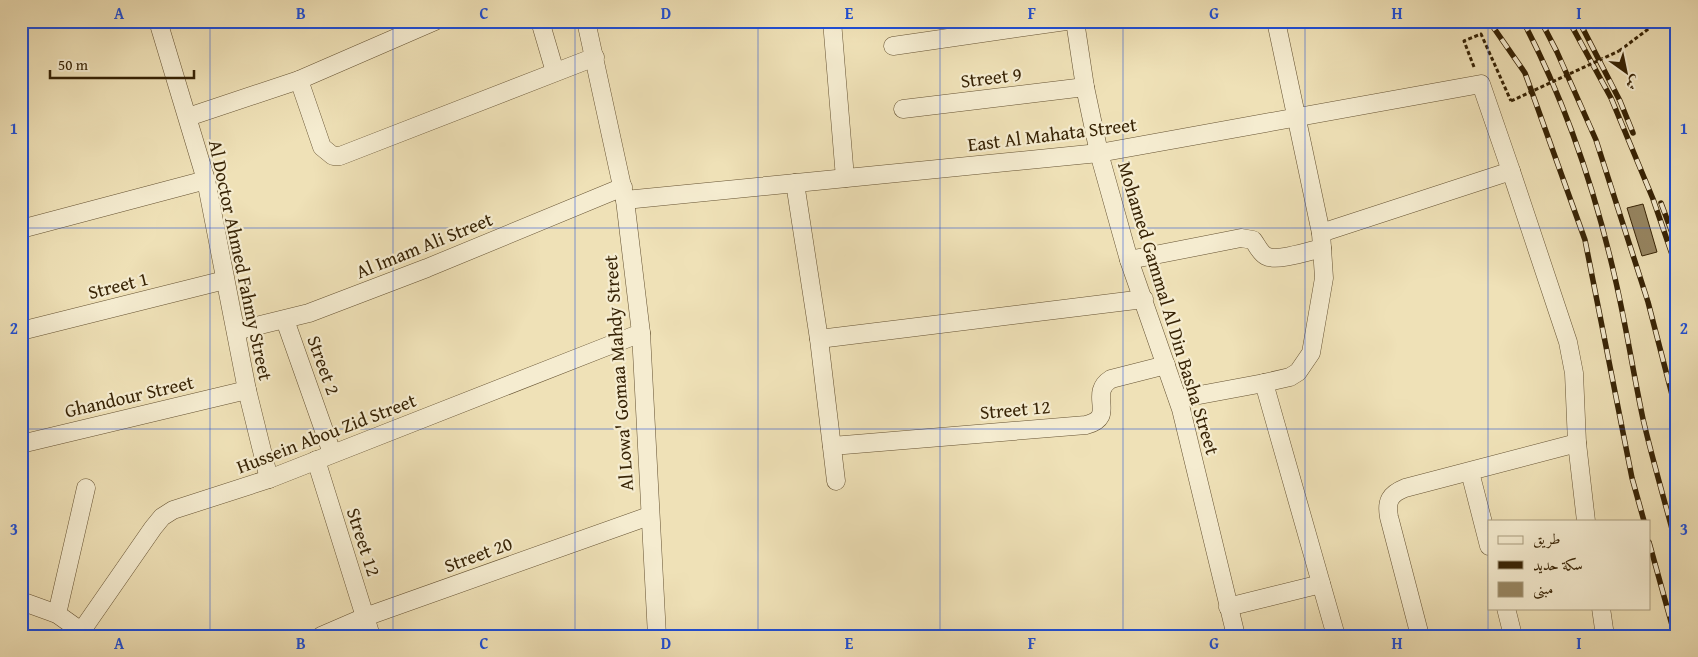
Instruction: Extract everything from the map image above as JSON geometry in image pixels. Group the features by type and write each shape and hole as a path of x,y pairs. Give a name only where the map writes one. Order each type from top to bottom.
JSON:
{"street":[{"name":"Al Doctor Ahmed Fahmy Street","path":"158,21 206,180 247,390 269,479"},
{"path":"188,117 299,80 435,21"},
{"path":"540,21 555,72"},
{"name":"Al Lowa' Gomaa Mahdy Street","path":"586,21 624,194 641,333 657,636"},
{"path":"832,21 845,178"},
{"path":"894,46 1066,21"},
{"name":"Mohamed Gammal Al Din Basha Street","path":"1075,21 1085,87 1099,153 1129,260 1178,399 1236,636"},
{"path":"1178,399 1290,377 1298,372 1311,353 1324,278 1321,241 1276,21"},
{"path":"299,80 322,147 333,156 340,156 594,57"},
{"path":"1481,84 1568,342 1574,373 1577,443 1586,520"},
{"name":"East Al Mahata Street","path":"624,194 796,183 1099,153 1481,84"},
{"name":"Street 9","path":"903,110 1085,87"},
{"path":"1129,260 1241,238 1252,240 1263,254 1269,258 1280,258 1511,171"},
{"path":"21,229 206,180"},
{"path":"796,183 819,339 836,482"},
{"name":"Al Imam Ali Street","path":"236,332 285,320 624,194"},
{"name":"Street 1","path":"21,331 225,280"},
{"path":"819,339 1144,299"},
{"name":"Street 2","path":"285,320 332,453"},
{"name":"Hussein Abou Zid Street","path":"83,634 162,517 173,510 269,479 641,333"},
{"name":"Street 12","path":"832,446 1094,423 1099,418 1102,409 1100,393 1106,382 1111,379 1166,365"},
{"path":"1264,383 1336,636"},
{"name":"Ghandour Street","path":"21,444 247,390"},
{"path":"1420,636 1388,508 1390,499 1396,492 1405,488 1577,443"},
{"name":"Street 12","path":"316,460 371,636"},
{"path":"1470,472 1488,542"},
{"path":"57,614 86,488"},
{"name":"Street 20","path":"321,636 366,617 650,516"},
{"path":"1228,607 1321,584"},
{"path":"21,601 57,614 83,634"},
{"path":"1506,610 1513,636"},
{"path":"1601,610 1605,636"}],"path":[{"path":"1481,84 1464,41 1481,34 1511,101 1619,51 1658,21"}],"building":[{"path":"1643,204 1657,252 1642,256 1627,208"}],"railway":[{"path":"1489,21 1525,73 1585,240 1632,478 1644,520"},
{"path":"1523,21 1565,114 1598,212 1619,296 1643,419 1677,548"},
{"path":"1541,21 1557,52 1596,140 1648,302 1677,414"},
{"path":"1569,21 1611,98 1653,199 1677,269"},
{"path":"1579,21 1620,101 1633,133"},
{"path":"1661,203 1674,238"},
{"path":"1650,546 1675,636"}]}
